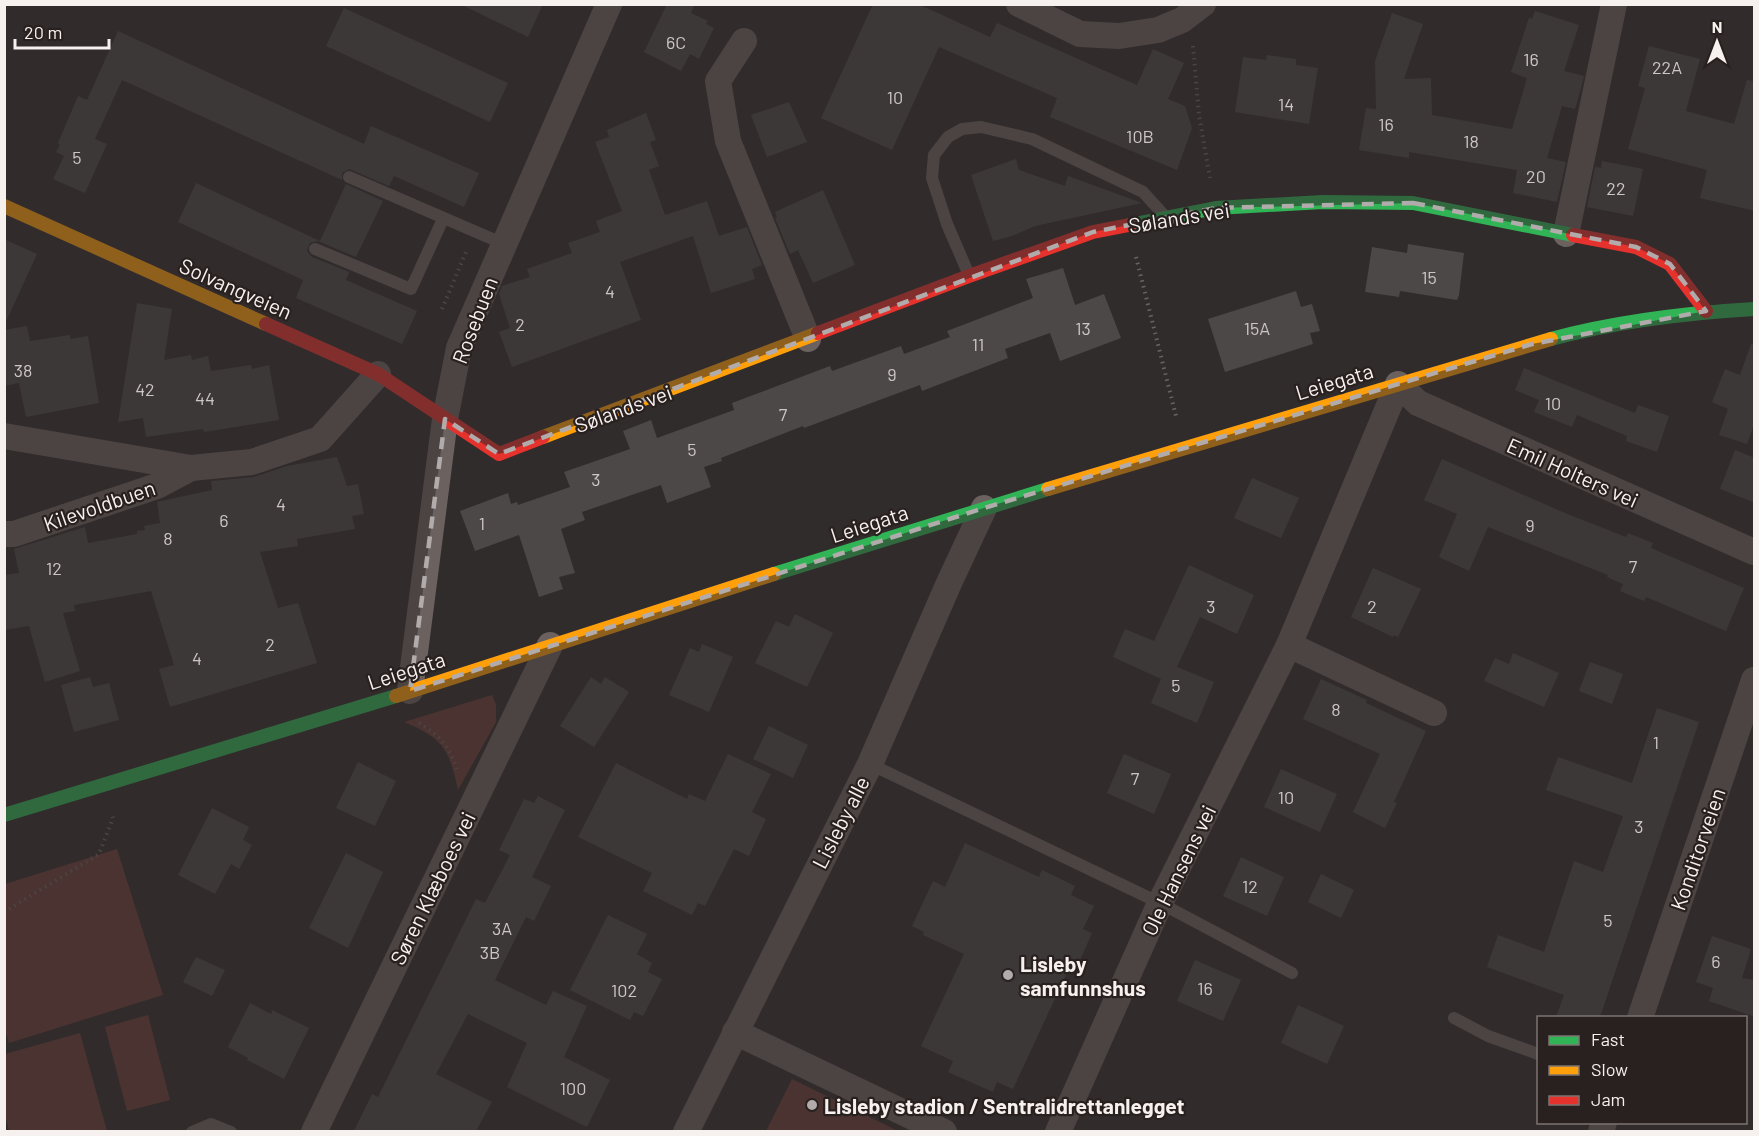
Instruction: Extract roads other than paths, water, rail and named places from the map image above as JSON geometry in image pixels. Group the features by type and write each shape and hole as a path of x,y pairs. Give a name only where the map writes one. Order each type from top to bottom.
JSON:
{"street":[{"name":"Rosebuen","path":"410,692 445,418 459,348 609,4"},
{"path":"1019,4 1080,34 1119,36 1158,30 1182,20 1203,4"},
{"path":"1566,234 1614,4"},
{"path":"744,41 718,81 728,141 808,339"},
{"name":"Sølands vei","path":"445,418 499,454 808,339 969,276 1093,232 1216,208 1323,202 1413,203 1636,247 1670,264 1706,311"},
{"name":"Solvangveien","path":"4,206 378,374 445,418"},
{"name":"Leiegata","path":"4,815 410,692 550,645 984,508 1548,339 1618,324 1706,311 1755,309"},
{"name":"Kilevoldbuen","path":"4,436 191,468 252,462 320,438 378,374"},
{"name":"Emil Holters vei","path":"1398,384 1418,403 1755,552"},
{"name":"Ole Hansens vei","path":"1058,1131 1160,903 1290,645 1398,384"},
{"name":"Kilevoldbuen","path":"4,534 14,534 157,486 191,468"},
{"name":"Lisleby alle","path":"686,1131 870,764 984,508"},
{"name":"Søren Klæboes vei","path":"314,1131 550,645"},
{"path":"1290,645 1434,713"},
{"name":"Konditorveien","path":"1640,1016 1755,680"},
{"path":"735,1032 944,1131"}],"lane":[{"path":"969,276 947,224 932,178 934,155 948,137 962,129 981,127 1032,139 1143,192 1166,217"},
{"path":"349,177 504,244"},
{"path":"315,249 411,289 443,219"},
{"path":"870,764 1160,903 1292,973"},
{"path":"1454,1018 1488,1036 1537,1053"},
{"path":"192,1131 211,1124 231,1131"}],"place":[{"name":"Lisleby samfunnshus","path":"1008,975"},
{"name":"Lisleby stadion / Sentralidrettanlegget","path":"812,1105"}]}
